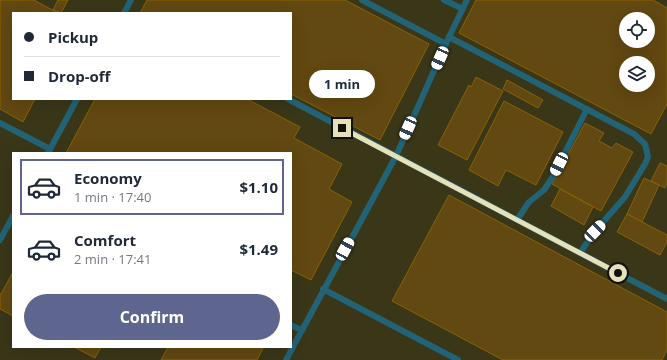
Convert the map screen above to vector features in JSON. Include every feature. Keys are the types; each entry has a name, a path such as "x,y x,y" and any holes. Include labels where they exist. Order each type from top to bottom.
{"lane":[{"path":"125,12 131,0"},
{"path":"362,0 446,44"},
{"path":"444,0 463,10"},
{"path":"286,360 396,156 467,0"},
{"path":"449,37 641,138 645,144 648,157 625,196 595,231 580,253"},
{"path":"0,123 49,151 76,100"},
{"path":"290,100 667,299"},
{"path":"517,220 529,202 544,190 552,178 587,109"},
{"path":"0,240 12,218"},
{"path":"323,289 458,360"},
{"path":"292,326 301,330"}],"shaded area":[{"path":"0,0 667,0 667,360 0,360"}],"building":[{"path":"0,0 34,0 56,12 12,12 12,100 34,100 23,122 0,109"},
{"path":"58,0 68,0 62,12 53,10"},
{"path":"147,0 345,0 429,44 380,140 292,95 292,12 141,12"},
{"path":"476,0 653,0 667,8 667,104 651,134 459,33"},
{"path":"476,77 503,91 467,160 438,145 469,85 471,87"},
{"path":"507,80 543,100 538,108 503,89"},
{"path":"94,100 249,100 300,127 294,138 342,164 329,189 352,202 311,280 292,270 292,152 67,152"},
{"path":"504,101 563,132 536,185 506,170 498,186 469,170"},
{"path":"585,123 604,133 599,141 612,148 616,143 633,152 601,211 552,184"},
{"path":"660,163 667,166 667,183 665,188 651,181"},
{"path":"644,178 659,185 642,222 627,214"},
{"path":"560,189 593,207 584,225 551,206"},
{"path":"449,195 667,312 667,350 662,360 503,360 392,301"},
{"path":"627,214 667,235 667,242 660,255 617,232"},
{"path":"12,274 12,315 0,309 1,294"},
{"path":"76,348 100,348 95,358"},
{"path":"167,348 263,348 257,360 161,360"}],"route":[{"path":"342,128 618,273"}]}
